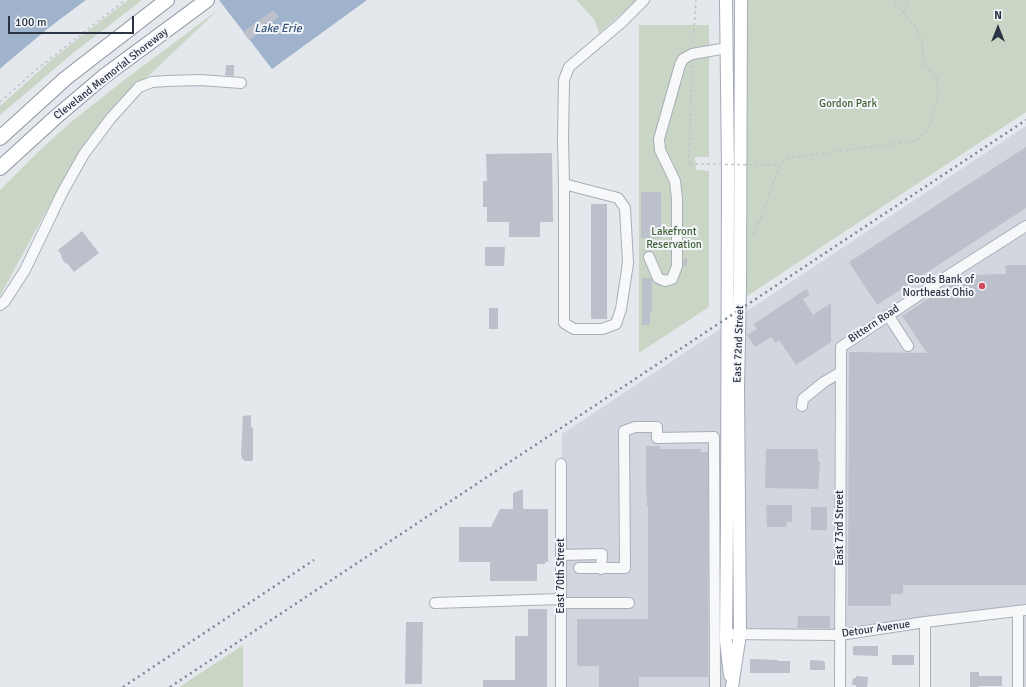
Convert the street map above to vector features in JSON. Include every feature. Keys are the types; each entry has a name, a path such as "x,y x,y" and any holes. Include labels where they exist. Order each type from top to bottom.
{"highway":[{"name":"Cleveland Memorial Shoreway","path":"0,138 66,78 167,0"},
{"name":"Cleveland Memorial Shoreway","path":"0,168 57,116 103,77 207,0"}],"main road":[{"name":"East 72nd Street","path":"726,0 726,634 732,687"},
{"name":"East 72nd Street","path":"732,687 740,634 738,380 742,49 741,0"},
{"path":"727,48 742,49"}],"street":[{"path":"564,184 618,198 625,208 628,263 621,309 616,324 602,329 574,329 564,323 564,184 562,139 564,80 569,67 621,23 644,0"},
{"path":"649,258 658,278 665,281 672,279 676,266 675,181 660,150 659,140 680,66 683,59 692,54 727,48"},
{"path":"0,305 5,301 25,270 62,193 84,154 111,118 139,87 152,82 167,81 200,80 241,83"},
{"name":"Bittern Road","path":"840,370 840,347 1026,226"},
{"path":"888,315 908,346"},
{"path":"802,406 803,398 840,370"},
{"name":"East 73rd Street","path":"840,370 840,687"},
{"path":"579,568 625,568 624,431 635,427 657,427 657,438 714,437 715,687"},
{"name":"East 70th Street","path":"561,464 561,687"},
{"path":"561,554 602,554 601,569"},
{"path":"435,602 629,602"},
{"path":"1020,683 1022,610"},
{"name":"Detour Avenue","path":"726,634 840,635 925,622 1022,610"},
{"path":"925,622 925,687"}],"path":[{"path":"0,102 37,69 125,0"},
{"path":"696,0 692,54 689,164 780,165"},
{"path":"752,234 756,230 780,165 787,158 915,141 927,132 938,97 937,78 924,64 922,41 916,28 893,0"},
{"path":"904,15 908,0"}],"shaded area":[{"path":"1026,126 1026,687 1018,687 1018,611 840,635 726,634 732,687 561,687 562,434"}],"green space":[{"path":"128,0 142,0 72,54 0,115 0,106 56,56"},
{"path":"576,0 637,0 599,33 594,19"},
{"name":"Gordon Park","path":"744,0 1026,0 1026,112 744,298"},
{"path":"218,10 105,117 89,137 62,182 0,296 0,190 71,122"},
{"name":"Lakefront Reservation","path":"639,25 709,25 709,157 695,157 696,170 709,171 709,307 639,353"},
{"path":"243,645 243,687 180,687 187,682"}],"water":[{"path":"0,0 86,0 50,27 0,69"},
{"name":"Lake Erie","path":"219,0 367,0 272,69"}],"pier":[{"path":"88,0 0,71 3,66 50,27"}],"building":[{"path":"273,10 279,17 249,40 243,32"},
{"path":"226,65 234,65 234,76 225,75"},
{"path":"1026,147 1026,208 877,305 849,262"},
{"path":"552,153 553,222 540,222 540,237 509,237 509,222 487,222 487,207 483,207 483,181 487,181 486,154"},
{"path":"641,192 661,192 661,238 641,238"},
{"path":"591,204 607,204 607,319 591,319"},
{"path":"82,231 99,253 74,272 63,260 58,250"},
{"path":"485,247 505,247 504,266 485,266"},
{"path":"684,258 687,258 687,266 683,266"},
{"path":"1005,265 1026,265 1026,585 903,585 903,594 891,594 891,606 848,606 849,352 927,353 902,316 964,275 1006,274"},
{"path":"642,278 651,278 652,280 652,312 650,312 650,325 642,325"},
{"path":"806,289 810,295 803,299 813,315 831,303 831,342 796,365 779,340 775,343 771,337 755,347 747,335 757,329 754,324"},
{"path":"489,308 498,308 498,329 489,329"},
{"path":"251,415 251,427 253,428 253,459 252,461 244,461 241,453 243,416"},
{"path":"646,446 660,446 660,449 701,449 701,452 708,452 708,677 639,677 639,687 599,687 599,666 577,666 577,619 648,619 648,506"},
{"path":"766,449 818,449 818,462 820,462 818,489 765,488"},
{"path":"523,489 523,509 548,509 548,562 545,562 545,564 537,564 537,581 490,581 490,562 459,562 459,527 491,527 500,509 513,509 513,493"},
{"path":"766,505 792,505 792,522 787,522 786,527 767,527"},
{"path":"811,507 827,507 827,530 811,530"},
{"path":"528,609 547,609 547,687 483,687 483,680 515,680 515,636 528,636"},
{"path":"798,616 830,616 830,628 797,628"},
{"path":"406,622 423,622 422,684 405,684"},
{"path":"853,646 878,646 878,656 853,655"},
{"path":"892,655 914,655 914,665 892,665"},
{"path":"750,659 790,661 790,673 750,673"},
{"path":"810,660 824,661 825,670 810,670"},
{"path":"970,672 979,672 979,676 1002,676 1002,686 970,687"},
{"path":"856,676 868,677 867,687 856,687 856,685 852,685 853,678 856,678"}],"railway":[{"path":"170,687 1026,120"},
{"path":"123,687 314,560"}],"place":[{"name":"Goods Bank of Northeast Ohio","path":"982,286"}]}
